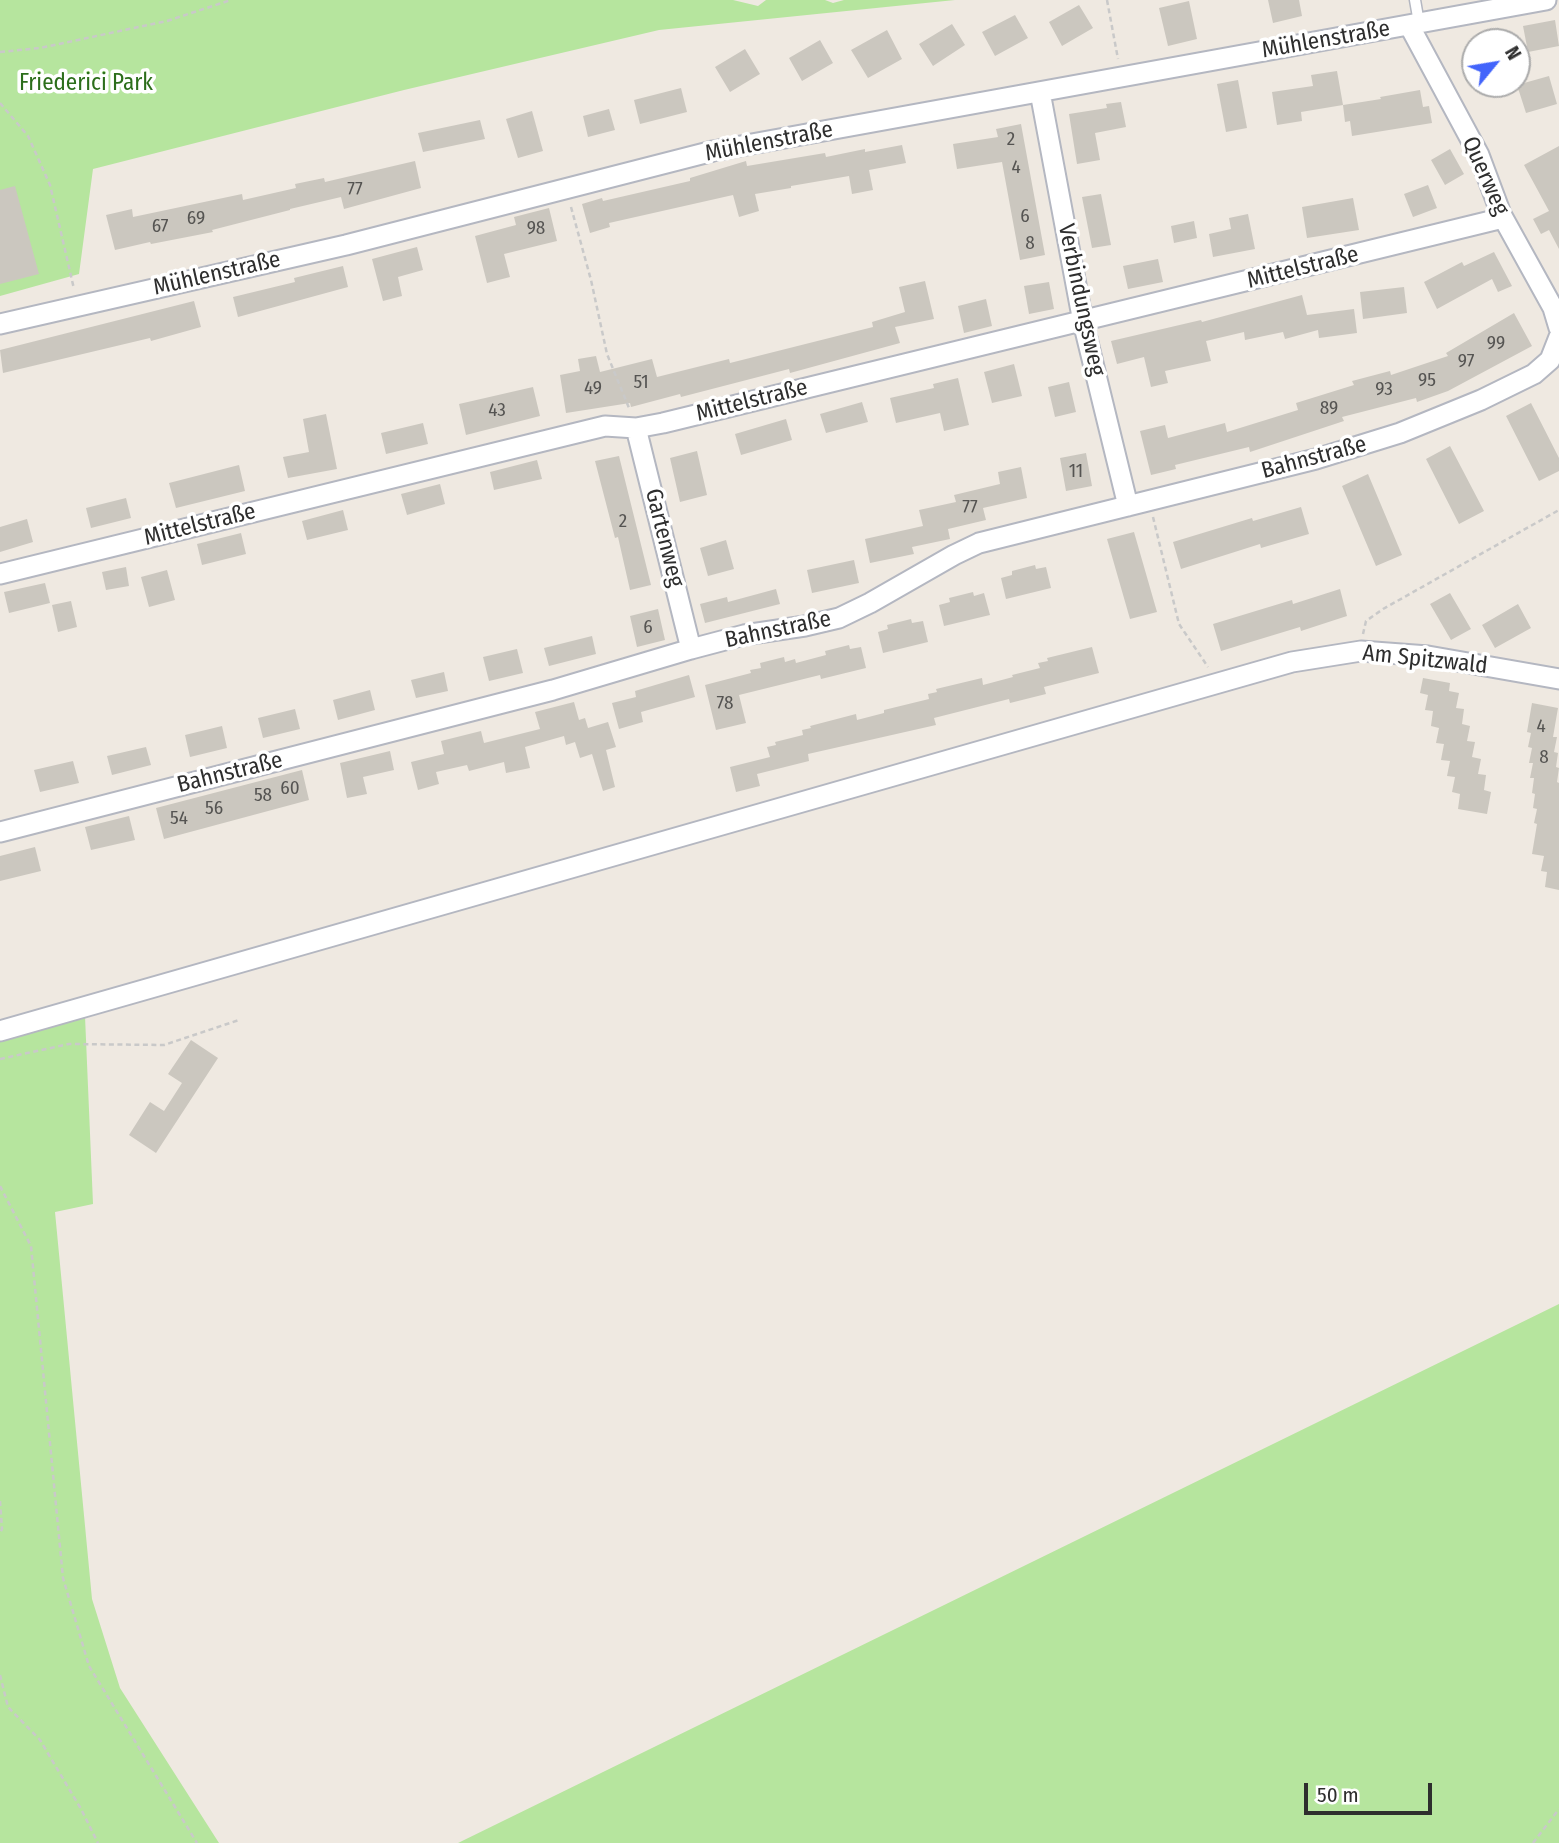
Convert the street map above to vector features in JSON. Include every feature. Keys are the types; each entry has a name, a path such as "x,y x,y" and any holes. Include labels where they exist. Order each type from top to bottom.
{"street":[{"name":"Mühlenstraße","path":"0,324 346,245 713,151 1414,24 1519,2 1546,0"},
{"name":"Querweg","path":"1414,24 1479,156 1503,218 1553,308 1559,328"},
{"name":"Verbindungsweg","path":"1040,92 1083,322 1128,506"},
{"name":"Mittelstraße","path":"0,574 605,426 636,428 1083,322 1503,218"},
{"name":"Bahnstraße","path":"0,832 553,690 744,635 839,618 979,543 1344,451 1427,423 1538,372 1553,355 1559,338"},
{"name":"Gartenweg","path":"636,428 691,649"},
{"name":"Am Spitzwald","path":"0,1031 1292,662 1361,651 1428,656 1559,679"}],"lane":[{"path":"1414,24 1415,0"}],"path":[{"path":"0,52 40,48 167,21 231,0"},
{"path":"1107,0 1118,56 1116,78"},
{"path":"0,103 28,136 50,185 78,306"},
{"path":"568,188 607,354 636,428"},
{"path":"1149,500 1179,624 1219,683"},
{"path":"1366,621 1559,510"},
{"path":"0,1059 69,1044 164,1045 239,1020"},
{"path":"0,1186 31,1246 63,1578 89,1666 197,1843"},
{"path":"0,1501 0,1533"},
{"path":"0,1675 8,1707 40,1740 98,1843"},
{"path":"1534,1843 1559,1809"}],"green space":[{"name":"Friederici Park","path":"0,0 733,0 758,6 766,0 825,0 833,3 844,0 955,0 659,30 404,90 93,169 79,274 0,296"},
{"path":"85,1016 93,1204 55,1212 92,1599 120,1688 219,1843 0,1843 0,1040"},
{"path":"1559,1304 1559,1843 458,1843"}],"building":[{"path":"1268,0 1299,0 1302,16 1273,23"},
{"path":"1189,1 1197,39 1168,46 1159,8"},
{"path":"1079,5 1093,28 1062,46 1049,22"},
{"path":"1015,15 1028,38 995,56 982,32"},
{"path":"1555,20 1559,46 1531,51 1531,28 1523,26"},
{"path":"952,24 965,45 933,66 919,44"},
{"path":"887,30 902,59 868,78 851,50"},
{"path":"820,40 833,63 802,81 789,58"},
{"path":"745,49 760,74 730,92 715,67"},
{"path":"1337,71 1343,105 1301,112 1302,121 1277,125 1272,92 1313,86 1311,75"},
{"path":"1549,76 1557,104 1526,113 1521,98 1531,98 1531,81"},
{"path":"1238,80 1247,128 1226,132 1217,84"},
{"path":"681,88 687,112 640,124 634,100"},
{"path":"1420,90 1423,107 1429,106 1432,123 1352,136 1350,121 1345,122 1343,105"},
{"path":"1121,102 1126,127 1095,133 1100,160 1077,164 1069,114 1107,108 1106,104"},
{"path":"609,109 615,130 588,137 583,116"},
{"path":"532,111 543,151 518,158 506,119"},
{"path":"480,120 485,139 423,152 418,133"},
{"path":"1021,124 1045,255 1020,260 1002,162 957,169 953,144 998,137 996,129"},
{"path":"902,145 906,163 869,170 873,190 852,194 849,176 791,186 755,194 759,211 739,217 733,195 609,223 610,227 590,233 582,204 690,181 690,178 746,161 747,166 825,153 826,157"},
{"path":"1559,146 1559,249 1549,230 1541,234 1533,219 1549,211 1524,165"},
{"path":"1450,149 1464,174 1445,185 1431,160"},
{"path":"415,161 421,188 344,209 341,197 212,230 213,232 151,244 150,242 115,250 106,215 132,209 133,217 242,194 243,200 296,188 295,184 324,178 325,182"},
{"path":"1428,185 1437,208 1413,217 1404,194"},
{"path":"15,186 39,274 0,284 0,190"},
{"path":"1101,194 1111,245 1092,248 1082,197"},
{"path":"1353,198 1359,230 1307,238 1302,207"},
{"path":"549,208 557,241 504,254 510,277 487,283 475,236 516,225 514,217"},
{"path":"1248,214 1255,249 1213,257 1209,234 1231,229 1229,218"},
{"path":"1194,221 1197,238 1174,243 1171,226"},
{"path":"417,247 423,270 398,277 402,296 383,301 372,259"},
{"path":"1494,252 1512,286 1498,292 1492,279 1437,309 1424,282 1462,262 1464,266"},
{"path":"1158,259 1163,282 1128,289 1123,266"},
{"path":"343,266 348,287 238,317 233,297 295,282 294,278"},
{"path":"925,281 934,319 895,327 900,343 790,373 789,369 681,397 680,394 631,407 630,403 566,413 560,375 580,371 578,359 596,356 600,372 652,359 657,377 729,359 730,363 873,327 872,322 905,312 899,287"},
{"path":"1049,282 1054,309 1029,314 1024,286"},
{"path":"1404,287 1407,313 1363,319 1360,292"},
{"path":"1302,295 1307,315 1354,309 1357,333 1319,338 1318,330 1285,339 1283,332 1245,340 1244,332 1206,341 1211,361 1165,371 1168,383 1151,387 1144,357 1117,364 1111,341 1201,320 1202,322"},
{"path":"986,299 992,326 964,333 958,306"},
{"path":"194,301 201,327 151,341 150,338 3,373 0,350"},
{"path":"1514,313 1532,346 1448,391 1417,402 1416,398 1342,417 1344,421 1250,452 1249,447 1175,465 1176,469 1151,475 1140,431 1165,425 1168,438 1225,423 1227,432 1298,410 1296,403 1354,385 1352,381 1390,371 1391,375 1448,356 1446,353"},
{"path":"1014,364 1022,396 992,403 984,372"},
{"path":"958,378 969,425 944,431 940,413 896,423 890,398 934,388 933,384"},
{"path":"1069,382 1076,412 1055,417 1048,387"},
{"path":"533,387 540,416 466,435 459,404"},
{"path":"862,402 868,422 826,433 820,414"},
{"path":"1531,403 1559,458 1559,471 1539,481 1506,416"},
{"path":"326,414 337,469 288,478 283,457 309,452 303,419"},
{"path":"786,419 792,440 741,455 735,434"},
{"path":"423,423 428,444 386,454 381,433"},
{"path":"1450,446 1484,511 1459,524 1426,459"},
{"path":"697,451 707,495 680,502 670,458"},
{"path":"1086,453 1092,486 1066,491 1060,458"},
{"path":"619,456 651,585 630,590 618,537 615,538 595,461"},
{"path":"537,460 542,479 494,490 490,472"},
{"path":"239,465 245,491 176,508 169,483"},
{"path":"1021,467 1027,498 983,508 986,520 948,529 950,539 912,547 914,554 870,563 865,539 923,526 919,510 956,502 954,495 1000,484 998,472"},
{"path":"1368,474 1402,555 1376,566 1342,486"},
{"path":"440,484 445,504 407,515 401,494"},
{"path":"126,498 131,518 91,528 86,508"},
{"path":"1301,507 1309,534 1261,548 1260,544 1181,569 1173,542 1252,518 1253,521"},
{"path":"343,510 348,530 307,540 302,521"},
{"path":"27,519 33,542 0,552 0,527"},
{"path":"1134,532 1157,612 1130,619 1107,539"},
{"path":"241,533 246,554 202,565 197,544"},
{"path":"726,540 734,569 708,576 700,548"},
{"path":"854,560 859,583 812,593 807,570"},
{"path":"1035,565 1036,569 1046,567 1051,588 1006,599 1001,578 1012,575 1012,571"},
{"path":"126,567 129,586 106,590 102,572"},
{"path":"167,570 175,600 149,607 141,577"},
{"path":"45,583 50,603 9,613 4,592"},
{"path":"776,589 780,604 705,623 700,604 727,597 728,602"},
{"path":"1340,589 1347,616 1301,631 1300,627 1221,651 1213,624 1292,600 1293,604"},
{"path":"973,592 974,596 984,593 990,615 944,626 939,605 950,602 949,598"},
{"path":"1450,593 1471,629 1451,640 1430,604"},
{"path":"71,601 77,627 58,632 52,605"},
{"path":"1518,604 1531,628 1495,648 1482,625"},
{"path":"658,609 665,640 637,647 630,616"},
{"path":"911,619 912,623 923,621 928,642 883,653 878,632 888,629 887,625"},
{"path":"592,636 596,654 549,666 544,648"},
{"path":"849,645 850,649 861,647 866,668 821,679 820,675 739,695 746,723 716,730 705,685 751,673 750,670 761,668 760,663 784,657 785,662 795,659 796,663"},
{"path":"1092,647 1099,673 1044,687 1046,694 1010,703 1009,699 934,718 936,725 808,754 809,761 757,774 760,786 736,792 730,767 770,757 767,747 776,745 775,742 803,735 802,730 811,728 810,726 856,714 857,720 884,713 884,710 929,699 928,694 937,692 936,689 982,678 983,685 1013,677 1012,675 1040,668 1038,663 1048,661 1047,658"},
{"path":"517,649 523,673 489,681 483,657"},
{"path":"444,672 448,691 416,698 411,680"},
{"path":"689,675 695,697 641,712 643,722 619,729 612,703 636,697 635,691"},
{"path":"1423,678 1450,683 1449,691 1459,693 1456,708 1464,709 1462,724 1470,726 1467,741 1475,742 1472,757 1481,759 1478,774 1486,775 1484,790 1491,792 1487,814 1458,809 1460,794 1452,792 1455,777 1447,776 1450,761 1441,760 1444,744 1436,743 1439,728 1431,726 1433,711 1425,710 1428,695 1420,693"},
{"path":"370,690 375,710 338,720 333,700"},
{"path":"574,702 579,720 585,718 588,728 608,722 616,747 606,750 615,787 603,791 592,754 580,758 575,742 566,745 564,736 525,747 530,768 506,773 504,762 469,771 467,765 436,772 439,784 418,790 411,762 444,754 441,741 481,731 484,743 540,729 535,712"},
{"path":"1532,703 1558,708 1553,737 1557,737 1554,752 1558,753 1556,767 1559,768 1559,890 1545,887 1547,872 1541,871 1544,856 1532,854 1537,809 1533,808 1534,778 1530,778 1533,763 1529,763 1532,748 1528,747 1531,733 1527,732"},
{"path":"295,709 300,729 263,738 258,718"},
{"path":"222,726 227,748 190,757 185,735"},
{"path":"146,747 151,765 112,775 107,756"},
{"path":"390,751 394,770 363,777 367,794 347,798 340,763"},
{"path":"73,761 79,783 40,792 34,770"},
{"path":"302,770 309,800 164,839 156,808"},
{"path":"129,816 135,840 91,850 85,827"},
{"path":"35,847 41,871 0,881 0,856"},
{"path":"191,1040 218,1058 156,1153 129,1135 150,1102 164,1111 182,1083 168,1074"}]}
